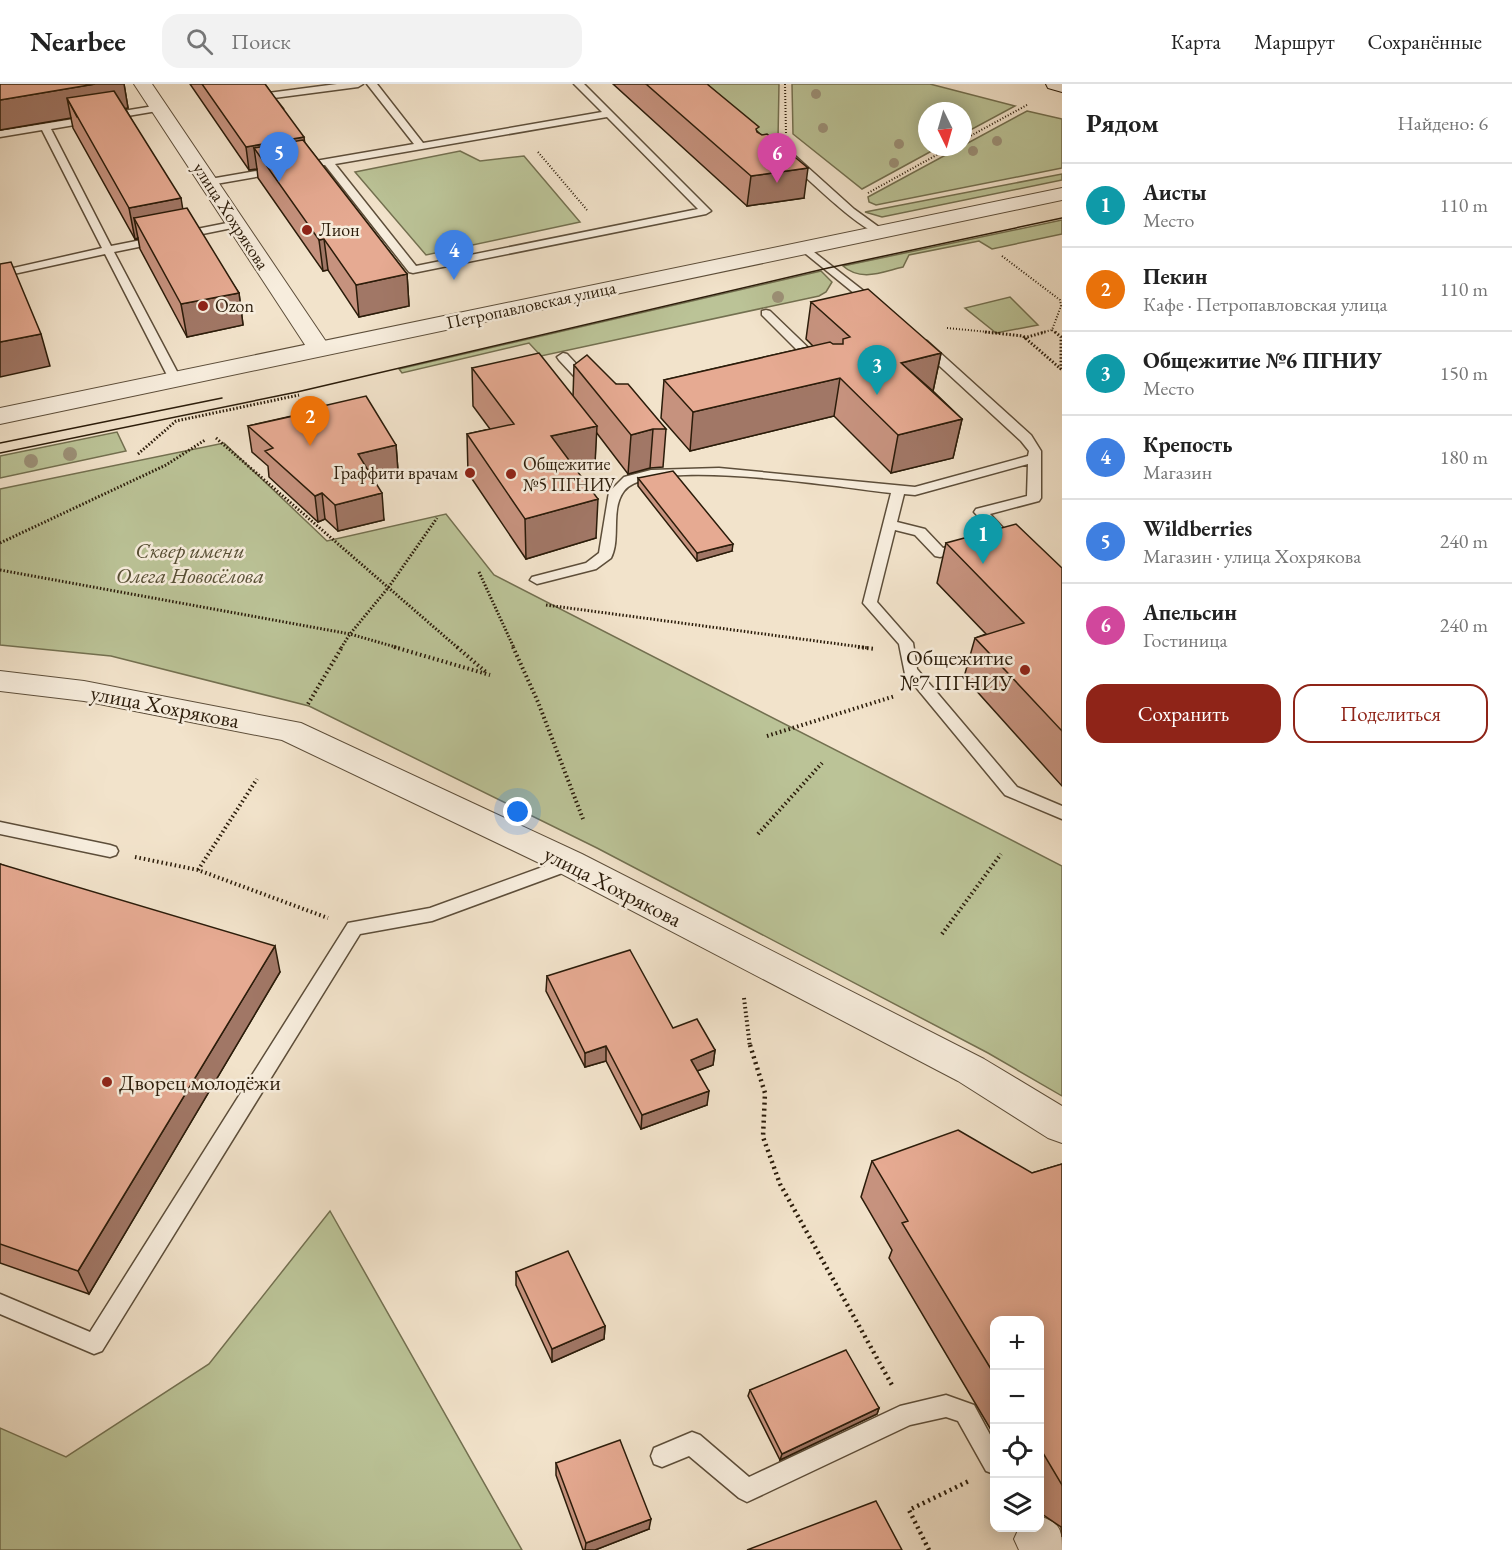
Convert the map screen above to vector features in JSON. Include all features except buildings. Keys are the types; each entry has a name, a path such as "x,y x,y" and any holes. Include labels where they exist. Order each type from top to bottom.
{"street":[{"name":"улица Хохрякова","path":"143,84 319,349"},
{"path":"1055,84 1062,86"},
{"name":"Петропавловская улица","path":"0,416 1062,194"},
{"name":"улица Хохрякова","path":"0,681 84,691 290,730 570,863 971,1070 1062,1126"}],"lane":[{"path":"282,115 268,96 358,84"},
{"path":"372,84 421,146"},
{"path":"310,154 323,162 413,270 706,211 579,84"},
{"path":"0,134 160,108"},
{"path":"210,182 610,114"},
{"path":"45,127 175,379"},
{"path":"780,153 879,232"},
{"path":"0,274 237,224"},
{"path":"805,248 851,287 896,320"},
{"path":"766,314 823,369"},
{"path":"913,335 1026,438 1035,451 1034,498 981,512 993,540 1024,559"},
{"path":"563,357 596,392"},
{"path":"537,580 591,566 606,555 615,494 629,480 649,474 684,471 735,473 915,490 1034,458"},
{"path":"898,490 870,603 906,643 910,670 1011,791 1062,813"},
{"path":"890,525 920,532 940,553 993,540"},
{"path":"0,828 110,851"},
{"path":"0,1304 94,1344 354,928 432,914 570,863"},
{"path":"662,1455 692,1443 747,1490 908,1414 946,1406 966,1413 990,1456"}],"path":[{"path":"780,153 786,148 785,84"},
{"path":"972,135 1027,105"},
{"path":"516,130 604,231"},
{"path":"850,211 854,201 935,156"},
{"path":"1002,256 1060,300 1061,308 1052,330"},
{"path":"896,320 1024,338 1052,330"},
{"path":"1052,330 1061,337 1061,370"},
{"path":"1024,338 1061,370"},
{"path":"138,454 176,421 299,395"},
{"path":"0,570 350,634 490,675 216,438"},
{"path":"0,543 166,465 205,440"},
{"path":"306,708 350,634 388,588 437,518"},
{"path":"479,572 538,702 583,819"},
{"path":"539,604 908,653 980,660"},
{"path":"767,736 924,687"},
{"path":"758,834 822,762"},
{"path":"198,870 257,779"},
{"path":"110,851 198,870 354,928"},
{"path":"942,934 1001,854"},
{"path":"744,998 750,1047 765,1093 764,1137 780,1184 908,1414"},
{"path":"929,1550 909,1510 973,1479"}],"green space":[{"path":"686,84 779,84 778,140 769,156"},
{"path":"792,84 930,84 1015,106 972,129 972,102 918,102 918,156 922,156 862,189 793,134"},
{"path":"1027,111 1062,119 1062,168 876,205 869,202 868,197 944,156 972,156 972,141"},
{"path":"460,151 480,161 524,156 580,222 426,255 355,172"},
{"path":"1062,174 1062,180 882,217 865,212"},
{"path":"1062,220 1062,234 992,249 979,241 909,255 903,267 880,273 857,274 843,266"},
{"path":"821,271 832,282 826,292 819,296 541,356 529,343 402,373 399,369"},
{"path":"1010,297 1038,325 996,333 965,308"},
{"path":"117,432 126,451 0,478 0,456"},
{"name":"Сквер имени Олега Новосёлова","path":"224,443 327,541 446,514 494,575 1062,866 1062,1096 988,1053 597,848 309,706 111,656 0,645 0,489"},
{"path":"330,1211 522,1550 0,1550 0,1428 66,1457 209,1364"}],"tram line":[{"path":"0,453 297,392 828,268 1062,218"},
{"path":"0,443 222,398"}],"place":[{"name":"Wildberries","path":"279,182"},
{"name":"Апельсин","path":"777,183"},
{"name":"Лион","path":"307,230"},
{"name":"Крепость","path":"454,280"},
{"name":"Ozon","path":"203,306"},
{"name":"Общежитие №6 ПГНИУ","path":"877,395"},
{"name":"Пекин","path":"310,446"},
{"name":"Граффити врачам","path":"470,473"},
{"name":"Общежитие №5 ПГНИУ","path":"511,474"},
{"name":"Аисты","path":"983,564"},
{"name":"Общежитие №7 ПГНИУ","path":"1025,670"},
{"name":"Дворец молодёжи","path":"107,1082"}]}
